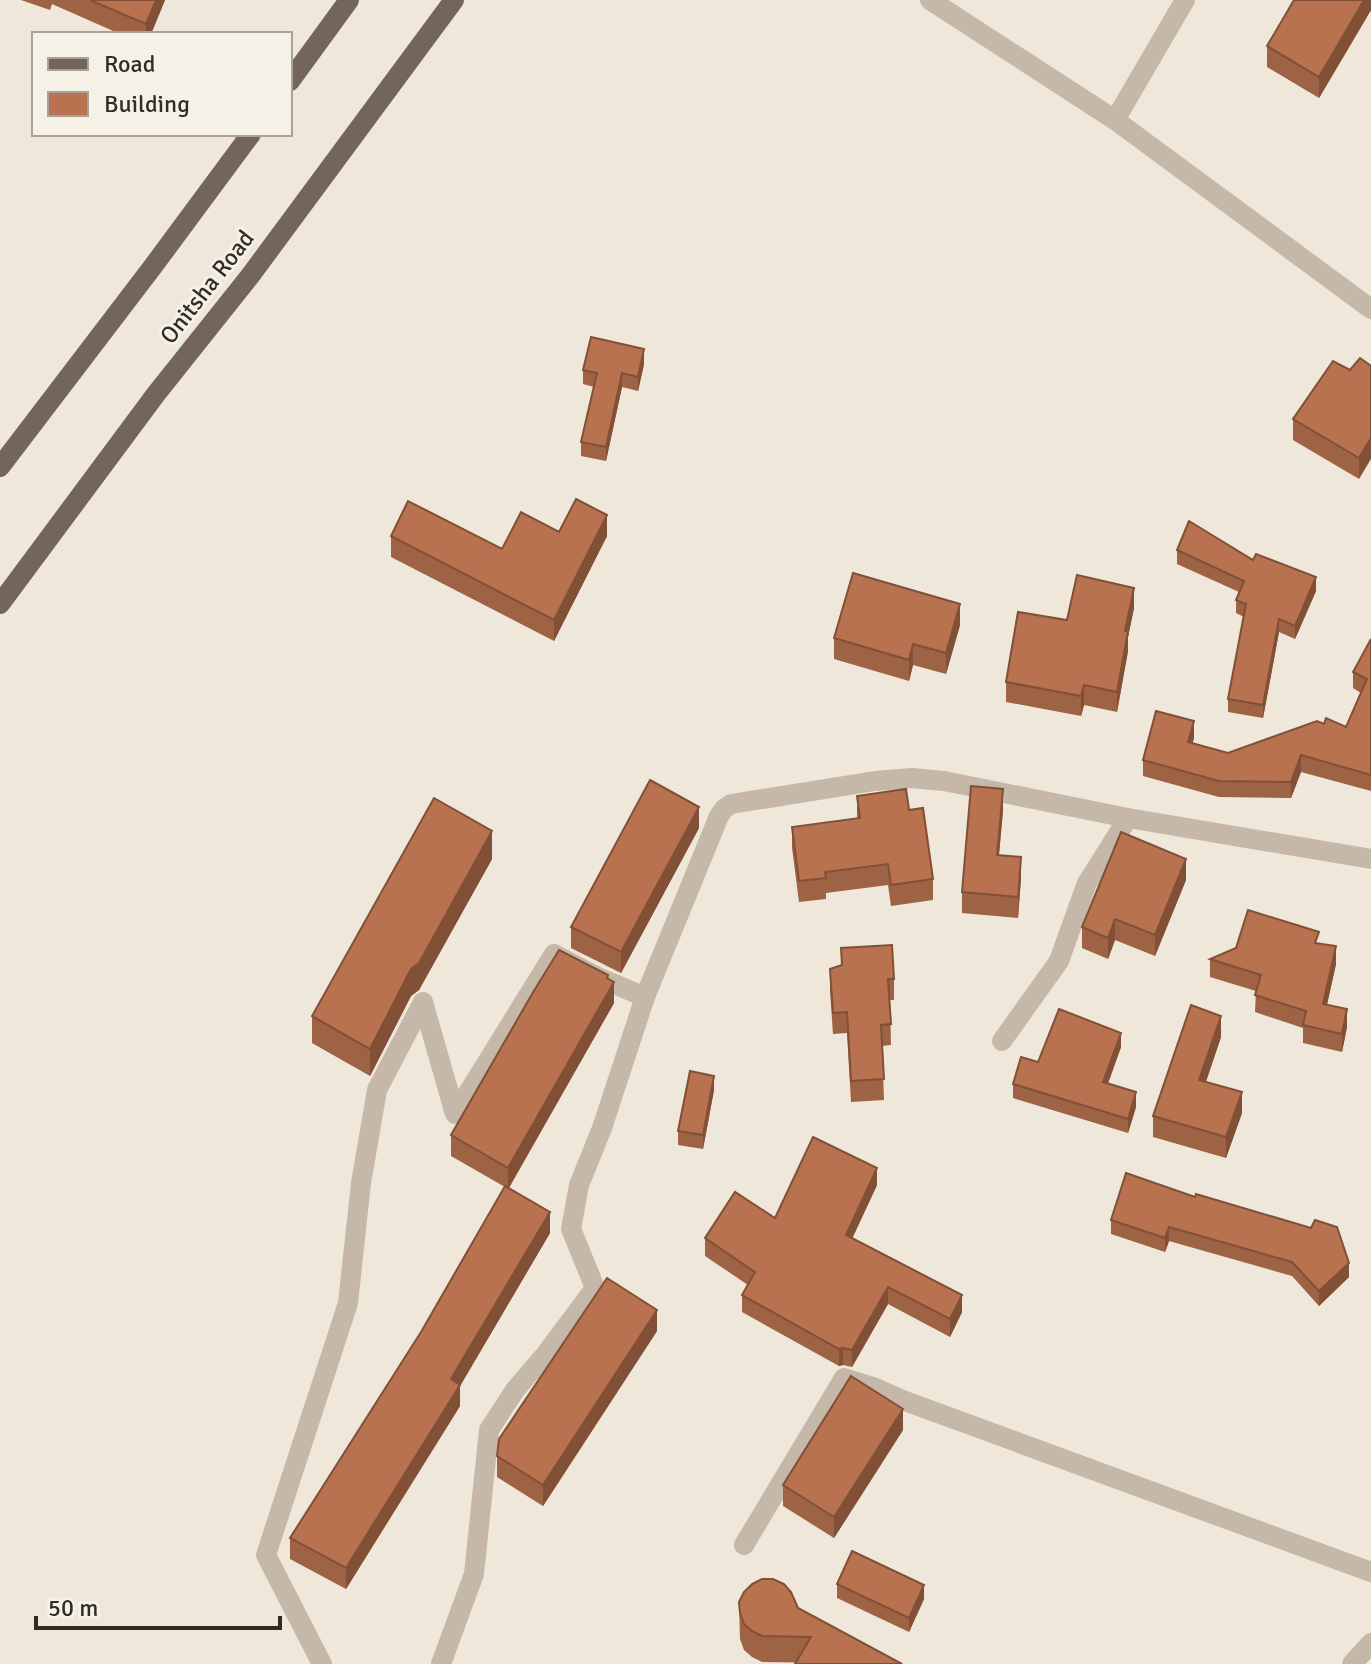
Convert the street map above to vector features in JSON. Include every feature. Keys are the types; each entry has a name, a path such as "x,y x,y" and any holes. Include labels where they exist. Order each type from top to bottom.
{"main road":[{"path":"292,78 349,0"},
{"name":"Onitsha Road","path":"0,604 156,394 250,276 454,0"},
{"path":"0,467 250,136"}],"street":[{"path":"930,0 1115,120 1371,309"},
{"path":"1115,120 1185,0"},
{"path":"441,1664 474,1574 489,1430 515,1390 595,1288 571,1229 579,1185 602,1128 645,997 724,809 731,804 912,778 944,781 1128,818 1371,859"},
{"path":"1002,1041 1059,961 1087,883 1128,818"},
{"path":"322,1664 266,1555 348,1303 361,1183 377,1090 423,1002 455,1114 554,954 645,997"},
{"path":"744,1545 844,1378 1371,1572"},
{"path":"1352,1664 1371,1643"}],"building":[{"path":"90,0 156,0 146,24"},
{"path":"1294,0 1364,0 1319,77 1267,46"},
{"path":"591,337 644,349 638,377 622,373 606,447 581,442 597,373 583,370"},
{"path":"1360,358 1371,366 1371,438 1359,458 1293,419 1333,361 1350,370"},
{"path":"576,499 607,515 554,620 391,536 408,501 502,549 521,512 559,532"},
{"path":"1189,521 1253,560 1256,554 1316,577 1295,626 1279,619 1263,705 1228,699 1246,604 1236,600 1244,581 1177,550"},
{"path":"853,573 960,604 946,653 913,644 909,660 834,638"},
{"path":"1077,575 1134,588 1117,692 1084,685 1081,696 1006,682 1018,612 1067,620"},
{"path":"1371,639 1371,775 1301,755 1291,782 1219,781 1143,760 1156,711 1194,721 1188,742 1228,753 1317,721 1324,724 1326,718 1346,727 1367,679 1353,672"},
{"path":"650,780 699,807 621,952 571,927"},
{"path":"971,786 1003,789 997,855 1021,857 1018,897 962,892"},
{"path":"906,789 909,810 923,808 933,879 891,885 888,864 825,872 826,878 799,881 792,827 860,818 857,796"},
{"path":"434,798 492,831 419,963 411,969 370,1049 312,1016"},
{"path":"1121,832 1186,859 1155,935 1115,919 1108,938 1082,927"},
{"path":"1248,910 1319,932 1315,943 1336,946 1323,1004 1347,1009 1342,1034 1303,1025 1306,1011 1255,995 1261,975 1210,959 1236,948"},
{"path":"892,945 894,979 888,979 891,1024 881,1025 884,1079 851,1081 847,1012 833,1013 830,969 842,965 841,948"},
{"path":"559,950 608,975 607,978 614,982 508,1168 451,1135"},
{"path":"1191,1005 1221,1016 1199,1080 1242,1092 1226,1137 1153,1116"},
{"path":"1059,1009 1121,1033 1103,1082 1136,1092 1128,1119 1013,1084 1021,1057 1038,1062"},
{"path":"690,1071 714,1076 703,1135 678,1131"},
{"path":"813,1137 877,1168 846,1235 962,1295 950,1319 888,1287 852,1350 839,1349 742,1295 755,1272 705,1238 735,1192 775,1218"},
{"path":"1126,1173 1195,1197 1196,1194 1311,1228 1315,1220 1337,1227 1349,1263 1319,1291 1292,1262 1169,1227 1165,1238 1111,1220"},
{"path":"505,1186 550,1212 451,1379 460,1385 346,1568 290,1538 421,1332"},
{"path":"607,1278 657,1310 543,1485 497,1456 499,1439"},
{"path":"851,1376 903,1409 834,1517 783,1485"},
{"path":"852,1551 924,1585 909,1618 837,1584"},
{"path":"762,1579 773,1579 784,1584 798,1608 902,1664 795,1664 811,1637 762,1636 744,1624 739,1602 752,1584"}]}
